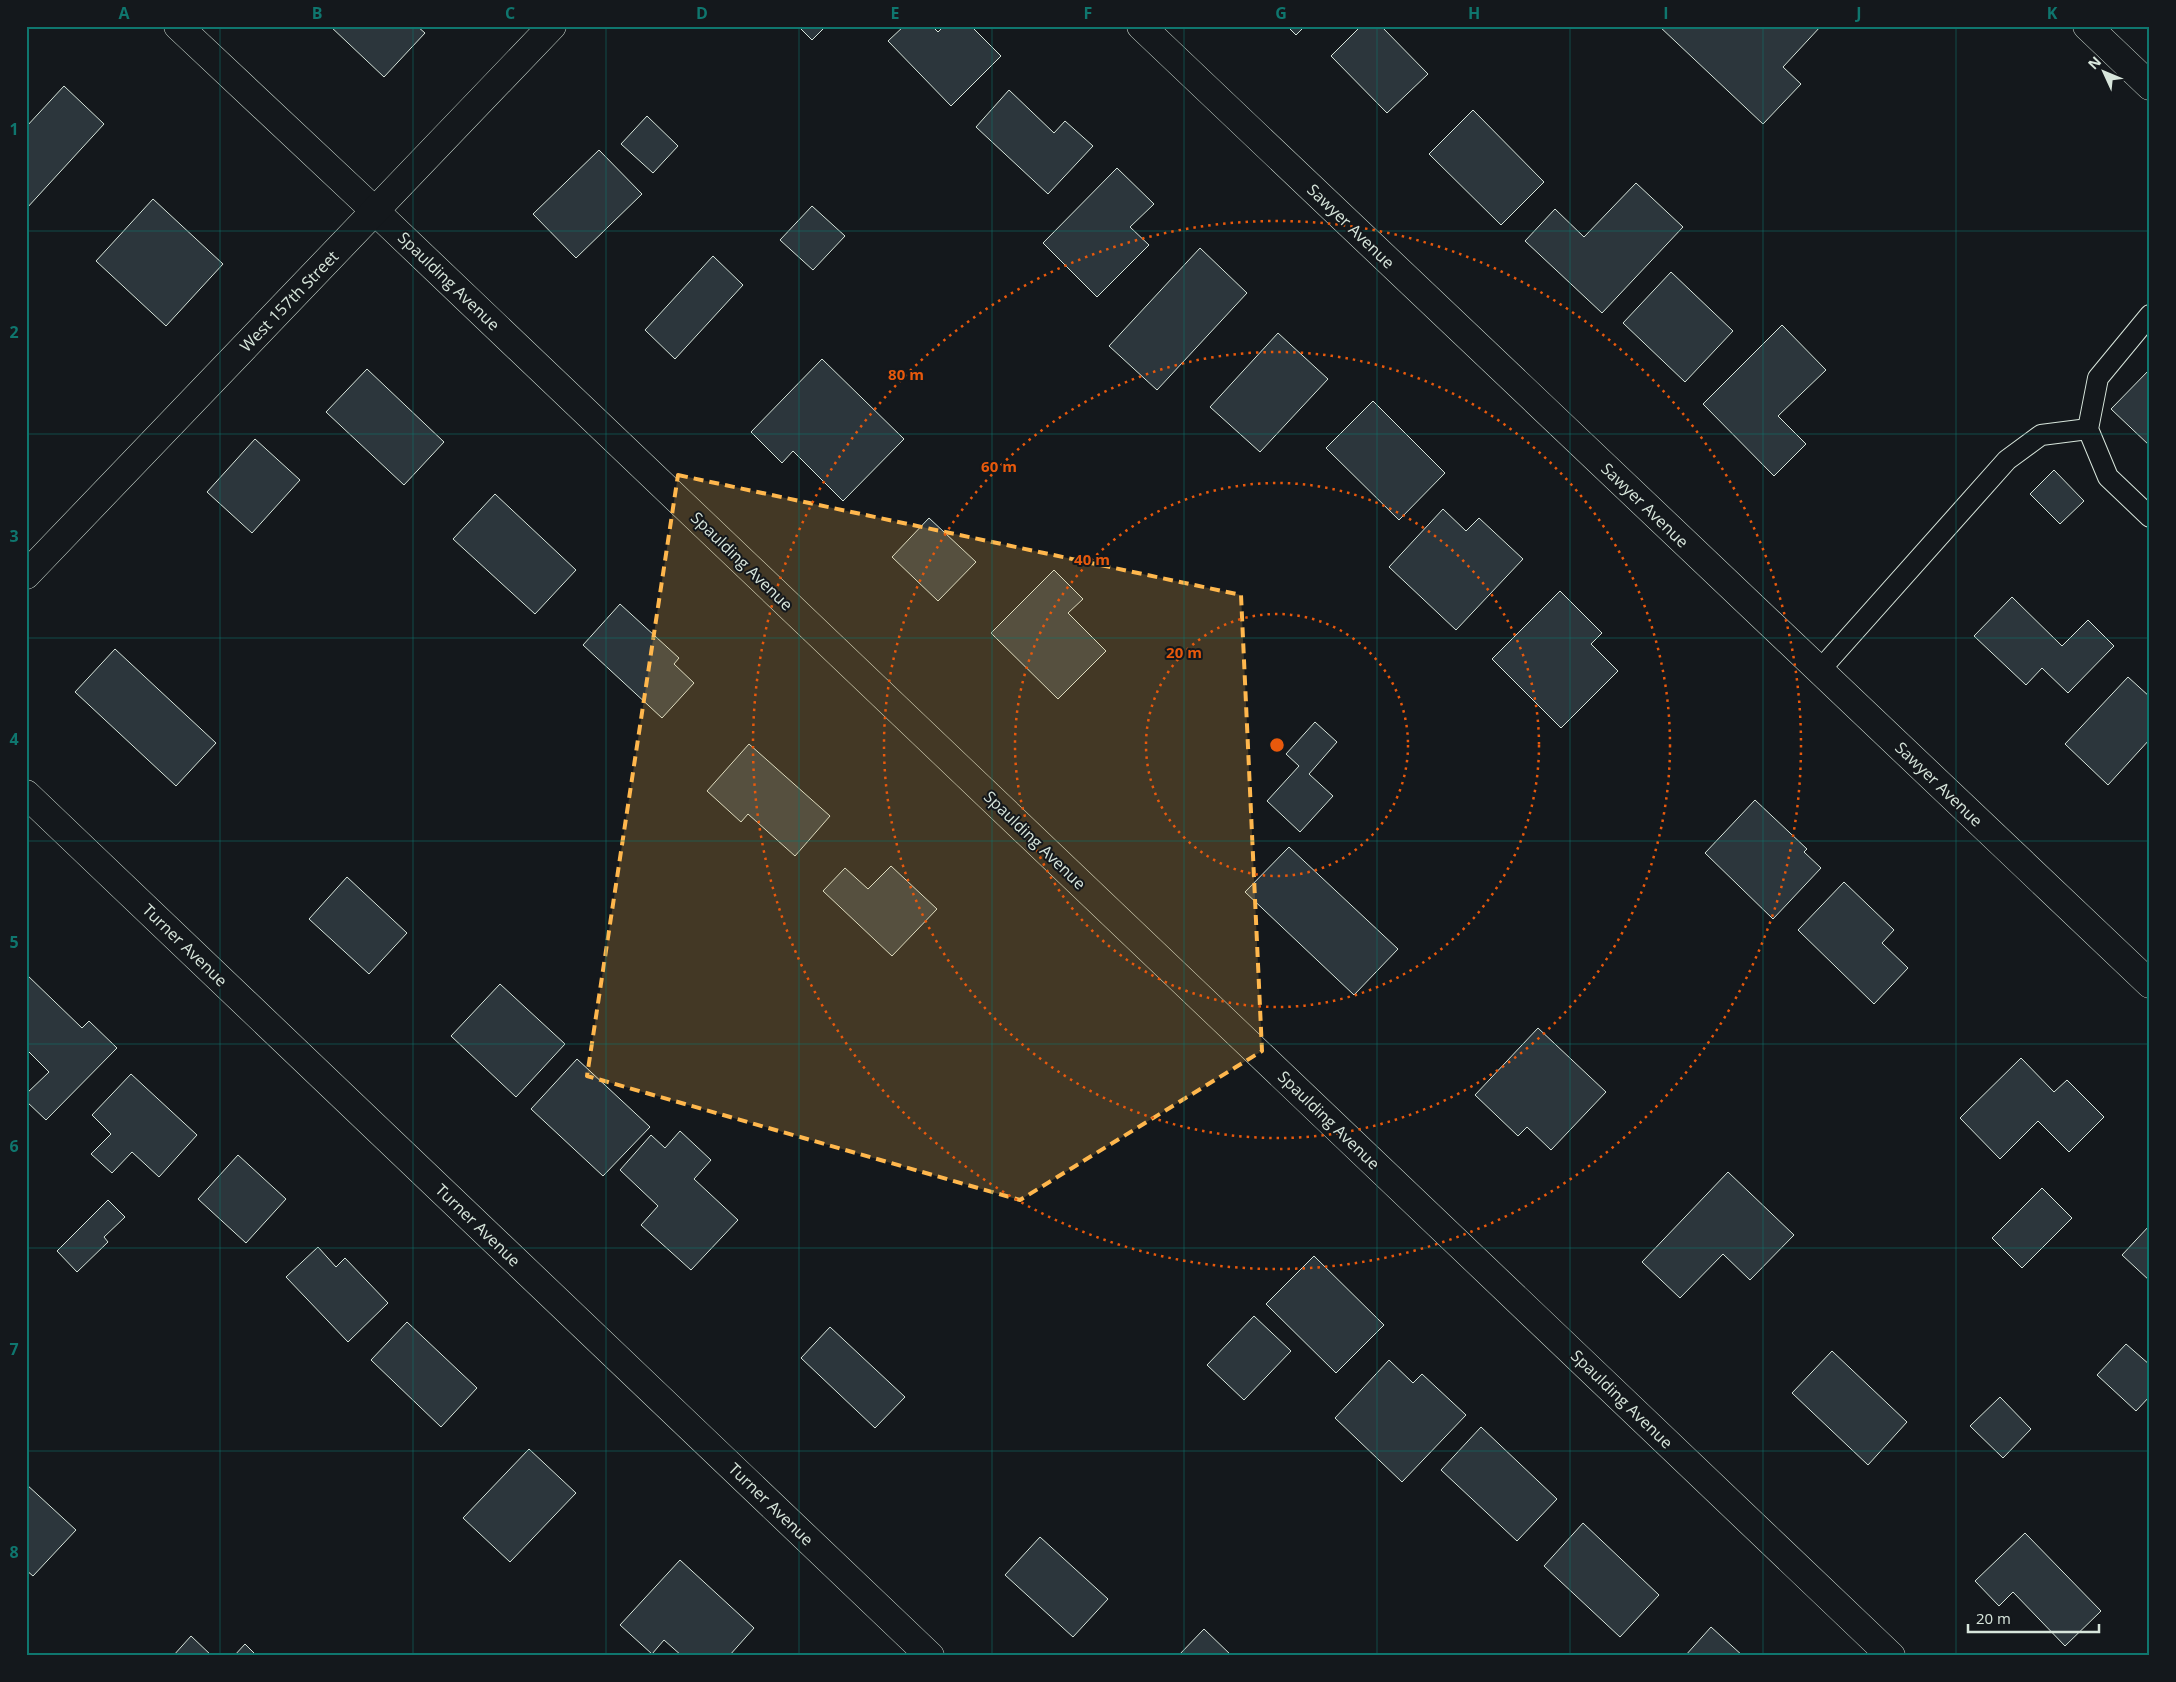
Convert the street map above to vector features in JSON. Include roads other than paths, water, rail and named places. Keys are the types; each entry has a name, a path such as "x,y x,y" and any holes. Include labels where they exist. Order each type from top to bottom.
{"street":[{"name":"Spaulding Avenue","path":"178,26 375,210 1891,1656"},
{"name":"West 157th Street","path":"26,575 552,26"},
{"name":"Sawyer Avenue","path":"1140,26 2150,984"},
{"path":"2087,26 2150,86"},
{"name":"Turner Avenue","path":"26,794 930,1656"}],"lane":[{"path":"2150,316 2098,378 2088,428 2108,477 2150,518"},
{"path":"1819,671 2007,460 2041,435 2088,428"}]}
